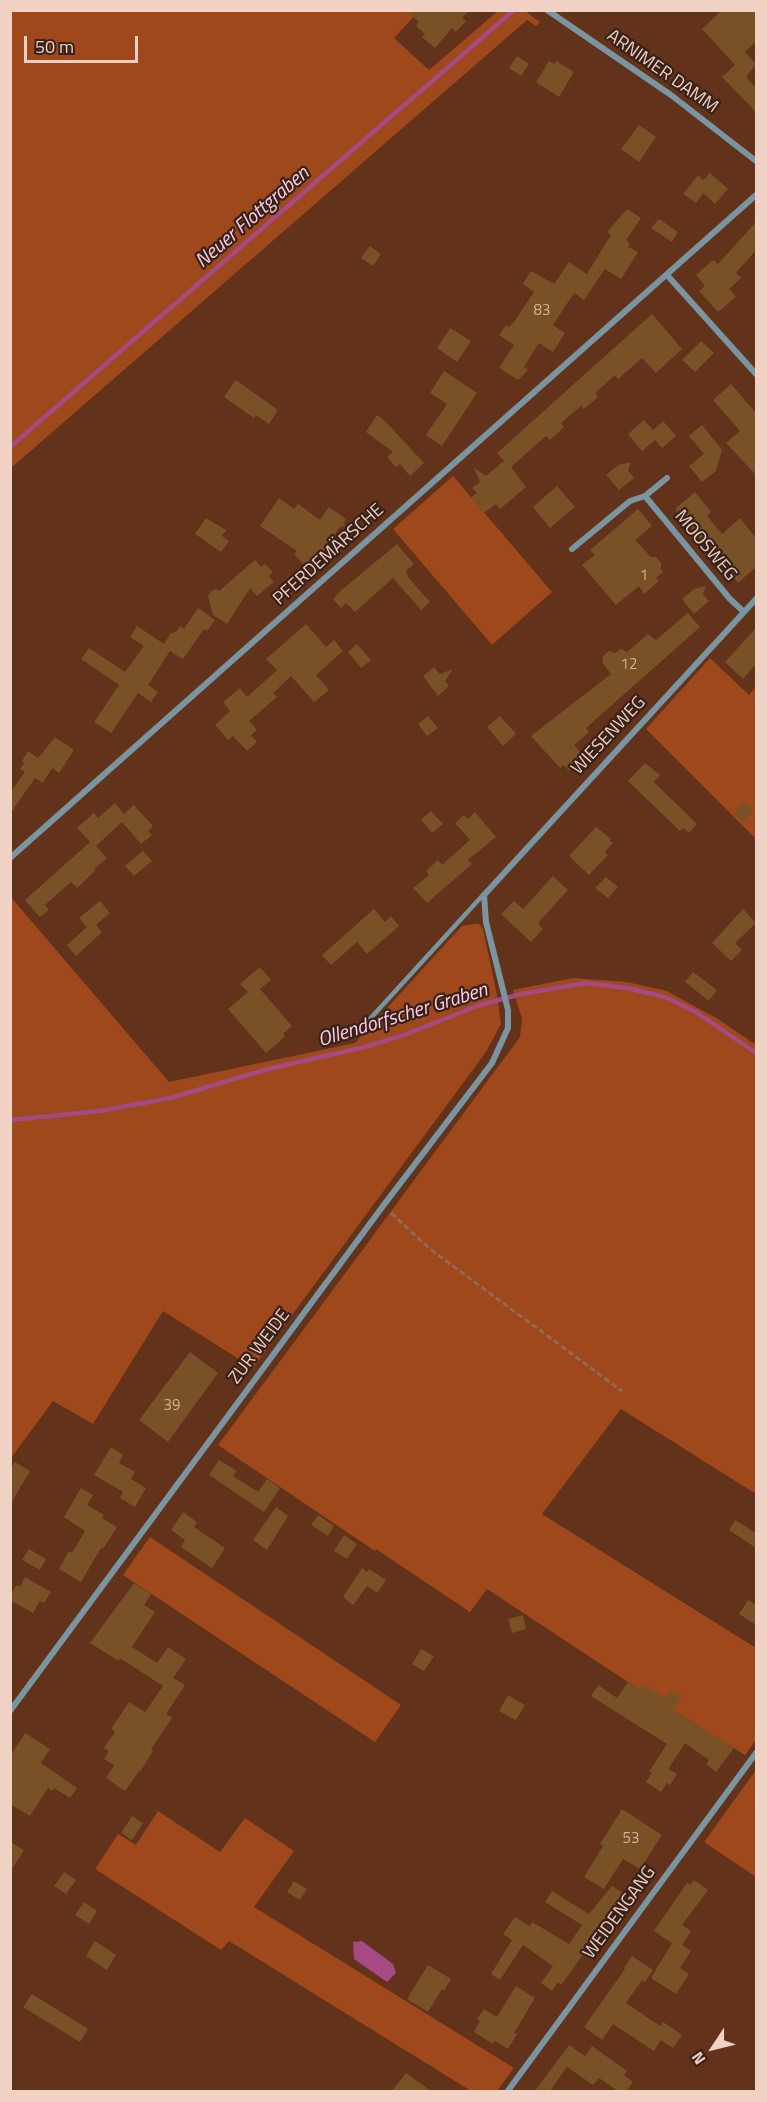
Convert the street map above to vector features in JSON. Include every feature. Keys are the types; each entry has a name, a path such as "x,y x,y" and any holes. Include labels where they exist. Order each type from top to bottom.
{"street":[{"name":"ARNIMER DAMM","path":"547,10 671,95 756,161"},
{"name":"PFERDEMÄRSCHE","path":"10,858 756,195"},
{"path":"667,275 756,374"},
{"path":"573,549 630,501 645,496 667,478"},
{"name":"MOOSWEG","path":"645,496 730,599 744,612"},
{"name":"WIESENWEG","path":"484,895 756,599"},
{"name":"ZUR WEIDE","path":"10,1711 383,1206 492,1063 508,1028 508,1010 486,922 484,895"},
{"name":"WEIDENGANG","path":"507,2091 756,1753"}],"lane":[{"name":"WIESENWEG","path":"358,1032 484,895"}],"path":[{"path":"383,1206 430,1249 622,1391"}],"shaded area":[{"path":"11,11 419,11 394,38 429,70 498,11 525,11 540,22 536,26 527,20 11,468"},
{"path":"453,476 552,592 492,645 393,529"},
{"path":"710,658 749,695 756,687 756,839 646,729"},
{"path":"10,896 169,1082 355,1043 462,926 479,924 483,929 501,1024 486,1052 253,1368 163,1311 93,1424 53,1401 11,1458"},
{"path":"573,978 627,982 667,991 718,1019 756,1045 756,1494 621,1409 542,1514 756,1648 756,1740 745,1755 628,1682 487,1589 470,1612 218,1445 520,1037 522,1019 513,990"},
{"path":"150,1537 401,1705 375,1742 123,1575"},
{"path":"756,1770 756,1877 704,1842"},
{"path":"158,1811 220,1852 245,1818 294,1851 254,1907 514,2068 497,2091 471,2091 229,1941 221,1950 95,1869 118,1834 136,1845"},
{"path":"362,1941 393,1964 396,1973 387,1982 354,1959 353,1942"}],"building":[{"path":"406,10 469,10 462,18 466,21 456,32 452,28 435,48 422,37 425,34 416,26 419,22"},
{"path":"722,10 756,10 756,41 745,52 756,64 746,77 756,88 756,112 722,77 735,65 702,29"},
{"path":"517,56 529,64 521,76 509,68"},
{"path":"549,61 554,64 556,61 574,72 559,97 536,82"},
{"path":"639,125 656,137 639,162 621,149"},
{"path":"710,173 728,189 715,204 703,193 696,203 683,194 698,175 703,180"},
{"path":"627,209 641,218 626,240 630,244 628,247 638,252 621,279 605,269 584,300 574,293 553,325 565,333 553,352 539,343 524,367 528,370 518,380 499,368 514,345 499,335 506,325 509,327 514,322 534,292 523,284 531,271 554,284 569,262 587,274 611,235 607,232"},
{"path":"659,219 678,232 672,242 651,228"},
{"path":"756,222 756,250 736,273 741,278 729,289 736,297 718,312 699,291 705,286 696,275 713,260 718,264"},
{"path":"370,246 381,254 373,266 361,258"},
{"path":"652,314 682,349 656,373 642,358 618,379 615,375 595,393 598,397 584,409 581,406 561,423 564,427 550,440 546,436 511,467 526,487 500,509 496,504 484,513 471,497 477,493 472,488 480,482 474,468 486,476 504,461 497,453"},
{"path":"450,328 471,341 457,362 437,348"},
{"path":"701,341 714,353 695,372 682,360"},
{"path":"444,371 477,393 442,446 426,435 447,404 430,393"},
{"path":"236,380 278,410 269,424 256,415 254,418 224,397"},
{"path":"731,384 756,413 756,475 726,443 740,431 713,400"},
{"path":"377,415 424,463 410,476 400,464 396,467 387,457 393,452 366,432"},
{"path":"644,420 653,430 663,421 676,436 662,448 655,440 642,451 628,434"},
{"path":"702,425 722,450 716,471 702,482 689,466 704,454 689,436"},
{"path":"631,462 628,470 634,478 619,490 606,475 618,465"},
{"path":"557,486 575,507 550,528 533,507"},
{"path":"695,492 711,512 707,516 722,534 740,518 756,538 756,567 738,583 675,509"},
{"path":"279,498 294,509 298,504 320,520 329,507 346,519 345,526 340,527 326,547 328,549 306,567 294,554 297,551 260,526"},
{"path":"638,509 652,526 635,540 651,557 656,557 661,563 663,572 656,578 659,581 644,594 639,586 616,605 582,565 595,555 590,550"},
{"path":"206,518 226,530 222,536 229,541 221,552 195,534"},
{"path":"397,544 414,564 406,571 408,577 430,602 421,610 393,578 355,612 346,603 341,608 333,599 338,593"},
{"path":"255,560 261,567 265,564 273,572 269,576 274,582 257,596 250,588 227,624 213,615 208,595 216,589 219,591"},
{"path":"706,586 703,594 709,601 694,614 682,599 694,589"},
{"path":"198,608 215,620 207,631 204,629 183,659 170,651 148,685 158,692 151,702 138,693 111,733 94,722 119,685 81,659 89,648 125,672 144,646 130,637 137,626 164,644 171,633 176,632 180,626 184,629"},
{"path":"688,613 700,627 586,728 589,732 574,745 585,757 569,771 564,765 560,768 531,736 611,674 602,662 603,656 609,651 615,653 621,649 627,652 648,634 656,640"},
{"path":"306,624 326,647 334,640 343,651 316,675 329,690 314,702 291,676 273,693 277,697 249,721 257,730 251,735 257,742 247,751 233,736 228,740 215,725 230,711 223,702 240,688 247,697 277,670 266,659"},
{"path":"756,628 756,664 743,679 725,662"},
{"path":"357,644 371,660 361,668 348,652"},
{"path":"434,667 440,674 453,669 445,681 449,686 438,696 423,676"},
{"path":"428,716 438,728 427,736 418,724"},
{"path":"500,716 516,734 503,746 487,727"},
{"path":"55,737 74,750 59,773 52,768 43,783 35,778 10,814 10,793 25,772 20,769 24,763 22,761 28,751 38,758"},
{"path":"645,763 660,775 654,782 697,824 689,833 683,828 680,831 628,781"},
{"path":"744,802 753,810 743,822 734,814"},
{"path":"115,803 124,814 134,805 153,826 148,831 152,835 141,844 122,822 96,846 107,858 77,888 71,882 45,905 49,910 40,917 25,900 90,842 77,828 94,813 98,818"},
{"path":"431,811 443,824 432,833 421,820"},
{"path":"475,812 496,837 468,860 472,864 427,903 413,888 429,875 426,871 438,860 442,865 470,840 455,823 464,815 468,819"},
{"path":"596,827 613,843 605,852 608,855 589,875 569,856"},
{"path":"143,851 152,861 134,876 125,866"},
{"path":"553,876 568,890 538,923 543,929 531,942 501,914 514,901 523,909"},
{"path":"606,877 618,887 608,898 595,888"},
{"path":"100,901 110,913 96,925 102,932 76,956 67,945 87,927 79,918"},
{"path":"374,909 385,922 391,916 399,926 367,954 357,942 331,965 322,955"},
{"path":"743,909 756,923 735,943 742,950 731,961 712,943"},
{"path":"260,967 271,980 260,989 292,1026 283,1034 285,1036 266,1053 228,1009 248,992 240,984"},
{"path":"693,972 717,990 709,1001 685,982"},
{"path":"190,1352 218,1373 168,1442 139,1420"},
{"path":"111,1447 123,1455 119,1463 135,1472 131,1479 146,1488 135,1507 120,1498 123,1492 94,1475"},
{"path":"219,1460 237,1471 233,1476 258,1492 267,1479 280,1488 264,1512 209,1475"},
{"path":"15,1462 30,1471 10,1505 10,1469"},
{"path":"81,1488 93,1495 87,1505 104,1515 102,1518 117,1527 103,1549 101,1548 81,1582 59,1569 69,1551 72,1553 85,1531 64,1517"},
{"path":"276,1507 288,1516 267,1550 253,1540"},
{"path":"183,1512 197,1522 194,1527 225,1548 212,1568 181,1547 185,1540 171,1530"},
{"path":"318,1515 334,1526 328,1536 311,1525"},
{"path":"735,1520 756,1533 756,1548 729,1530"},
{"path":"344,1535 357,1544 347,1559 334,1551"},
{"path":"29,1549 46,1559 40,1570 22,1560"},
{"path":"362,1568 367,1572 369,1569 386,1580 377,1593 367,1586 353,1605 343,1597"},
{"path":"25,1577 51,1592 44,1603 40,1601 33,1613 10,1600 10,1595 17,1585 20,1587"},
{"path":"134,1583 151,1594 144,1605 155,1612 132,1647 157,1663 168,1647 186,1659 173,1678 185,1685 166,1714 172,1718 151,1749 153,1751 140,1772 125,1791 106,1778 114,1765 104,1759 109,1751 104,1748 115,1732 111,1729 129,1702 145,1712 163,1686 120,1658 119,1661 90,1643"},
{"path":"748,1600 756,1605 756,1625 739,1614"},
{"path":"523,1615 526,1629 512,1633 508,1619"},
{"path":"421,1649 434,1656 424,1671 412,1664"},
{"path":"628,1682 639,1689 643,1684 666,1698 671,1690 682,1696 673,1710 734,1748 716,1772 706,1764 709,1760 685,1743 668,1769 677,1774 670,1785 667,1783 661,1792 646,1782 652,1773 649,1772 667,1744 591,1696 598,1685 617,1698"},
{"path":"508,1695 525,1705 516,1720 499,1711"},
{"path":"25,1733 50,1749 41,1763 77,1788 70,1798 54,1788 52,1791 48,1788 30,1816 10,1804 10,1756"},
{"path":"622,1809 662,1835 640,1869 623,1859 604,1889 584,1877 603,1846 600,1844"},
{"path":"132,1816 143,1823 132,1840 121,1833"},
{"path":"10,1842 24,1850 10,1872"},
{"path":"64,1872 76,1880 66,1894 54,1886"},
{"path":"694,1880 708,1890 682,1925 691,1931 682,1945 691,1951 680,1968 689,1974 676,1994 651,1978 672,1943 654,1931 687,1883 690,1885"},
{"path":"294,1881 307,1889 300,1900 287,1892"},
{"path":"612,1886 625,1894 561,1985 558,1982 552,1991 541,1983 553,1966 523,1945 500,1980 491,1974 512,1940 503,1934 515,1917 530,1926 532,1922 569,1944 582,1925 545,1902 552,1891 589,1914"},
{"path":"84,1902 97,1911 89,1924 75,1915"},
{"path":"95,1941 116,1955 107,1970 86,1956"},
{"path":"632,1956 653,1970 645,1982 642,1980 626,2003 660,2026 663,2022 682,2035 673,2048 661,2040 654,2051 613,2024 602,2040 584,2027"},
{"path":"428,1965 451,1979 428,2012 407,1999"},
{"path":"516,1986 535,1998 514,2033 517,2034 508,2049 495,2041 493,2044 474,2032 480,2021 477,2019 484,2009 497,2017"},
{"path":"32,1994 88,2029 80,2042 23,2007"},
{"path":"569,2045 585,2056 592,2046 627,2071 624,2075 633,2082 626,2091 618,2091 599,2078 593,2085 567,2067 550,2091 535,2091"},
{"path":"406,2073 431,2091 392,2091"}],"waterway":[{"name":"Neuer Flottgraben","path":"10,447 514,10"},
{"name":"Ollendorfscher Graben","path":"10,1120 100,1111 170,1098 268,1069 365,1047 404,1035 480,1005 521,994 586,983 627,988 665,997 696,1012 756,1053"}]}
